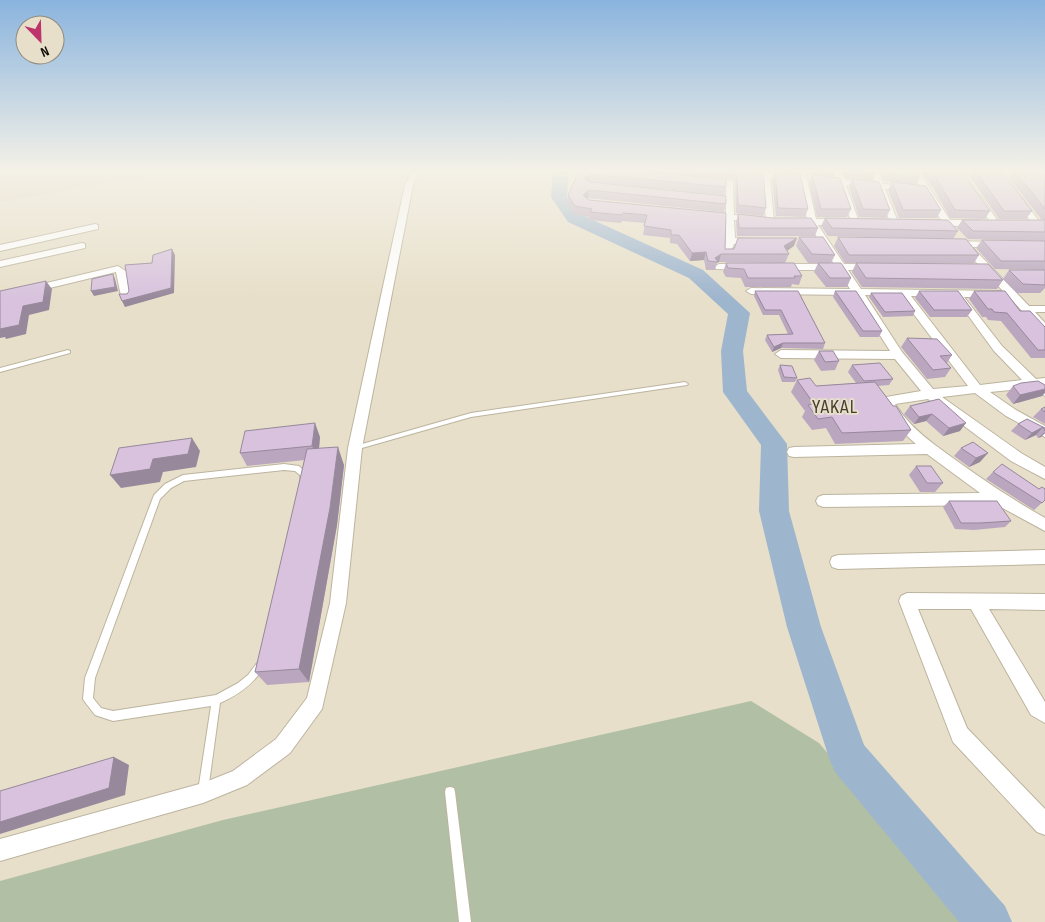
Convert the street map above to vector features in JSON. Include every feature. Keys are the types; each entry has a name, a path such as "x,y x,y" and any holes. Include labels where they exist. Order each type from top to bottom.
{"street":[{"path":"0,850 203,793 240,778 283,746 314,702 338,603 355,448 402,213"},
{"path":"727,254 730,241 728,213"},
{"path":"777,213 779,221"},
{"path":"810,213 812,222 856,292 898,355 930,394 1016,457 1045,474"},
{"path":"851,213 854,222"},
{"path":"884,222 899,222 894,213"},
{"path":"941,213 964,245 990,271 1009,294 1045,329"},
{"path":"920,223 999,223 991,213"},
{"path":"1031,213 1041,224"},
{"path":"700,214 779,221 864,222"},
{"path":"1020,224 1041,224"},
{"path":"0,248 95,227"},
{"path":"730,241 768,241"},
{"path":"944,244 1009,245"},
{"path":"0,264 82,246"},
{"path":"719,267 880,267"},
{"path":"968,268 1010,274"},
{"path":"0,297 118,269 122,272 126,296"},
{"path":"751,291 1009,294"},
{"path":"956,292 988,336 1032,383 1045,392"},
{"path":"903,293 977,389 1011,413 1045,432"},
{"path":"1025,309 1045,309"},
{"path":"780,354 898,355"},
{"path":"1045,382 930,394 886,401 903,425 932,449 997,499 1045,525"},
{"path":"794,452 932,449"},
{"path":"823,501 997,499"},
{"path":"838,562 1045,557"},
{"path":"1045,602 907,601 960,735 1045,824"},
{"path":"975,601 1038,708 1045,714"}],"lane":[{"path":"0,370 68,352"},
{"path":"355,448 471,415 685,384"},
{"path":"263,655 261,665 251,680 236,692 216,700 113,716 98,712 88,699 90,678 157,497 168,486 182,478 284,467 297,468 304,474 302,492"},
{"path":"203,793 216,700"},
{"path":"450,792 465,922"}],"green space":[{"path":"751,701 819,743 973,922 0,922 0,881 223,820"}],"building":[{"path":"601,213 623,213 622,215"},
{"path":"623,213 726,213 725,249 734,249 738,238 797,238 784,246 789,254 721,254 715,258 718,262 708,261 706,252 692,253 679,235 671,235 671,230 644,226 647,215"},
{"path":"738,214 773,218 811,218 818,228 739,228"},
{"path":"825,218 948,220 958,231 832,228"},
{"path":"962,220 1045,220 1045,232 973,231"},
{"path":"799,237 823,237 835,255 812,254"},
{"path":"838,237 966,239 979,255 849,255"},
{"path":"982,240 1045,241 1045,261 1001,261"},
{"path":"172,249 171,288 122,301 119,294 127,294 129,291 125,265 152,263 153,255"},
{"path":"726,263 794,263 802,276 794,276 795,278 748,278 744,269 728,268"},
{"path":"818,263 841,263 851,278 830,278"},
{"path":"856,263 988,264 1003,280 866,278"},
{"path":"1009,270 1045,270 1045,285 1023,284"},
{"path":"113,274 115,287 91,291 92,279"},
{"path":"46,281 43,302 23,306 19,325 0,329 0,291"},
{"path":"755,291 798,291 825,343 783,343 774,347 767,335 793,334 781,310 765,310"},
{"path":"835,291 856,291 882,331 863,331"},
{"path":"919,291 958,291 972,310 934,310"},
{"path":"974,291 1005,291 1020,311 1030,311 1045,327 1045,350 1038,350 1007,313 994,312 992,309 988,309"},
{"path":"871,293 902,293 915,311 885,312"},
{"path":"907,338 937,339 952,355 940,356 951,368 933,370"},
{"path":"819,351 833,351 839,361 825,362"},
{"path":"880,363 893,379 864,381 852,365"},
{"path":"780,365 792,366 797,378 784,377"},
{"path":"810,378 816,386 875,382 893,406 896,406 911,430 842,433 832,417 818,419 808,405 814,404 797,380"},
{"path":"1038,381 1045,385 1045,389 1020,395 1013,386 1021,383"},
{"path":"939,399 966,423 949,428 932,414 919,417 910,406"},
{"path":"1027,419 1043,427 1032,433 1018,424"},
{"path":"315,423 312,446 240,453 245,431"},
{"path":"192,438 188,454 153,459 150,469 110,475 119,448"},
{"path":"973,442 988,453 976,458 961,448"},
{"path":"338,447 330,508 299,669 255,672 307,449"},
{"path":"1002,464 1039,489 1042,487 1045,489 1045,500 1042,503 993,472"},
{"path":"916,466 931,466 943,483 927,483"},
{"path":"949,501 997,501 1011,521 961,523"},
{"path":"114,757 109,788 0,822 0,791"}],"waterway":[{"path":"570,213 574,218 696,274 739,313 732,351 735,392 774,444 774,511 804,627 849,758 989,922"}],"district":[{"name":"YAKAL","path":"835,406"}]}
